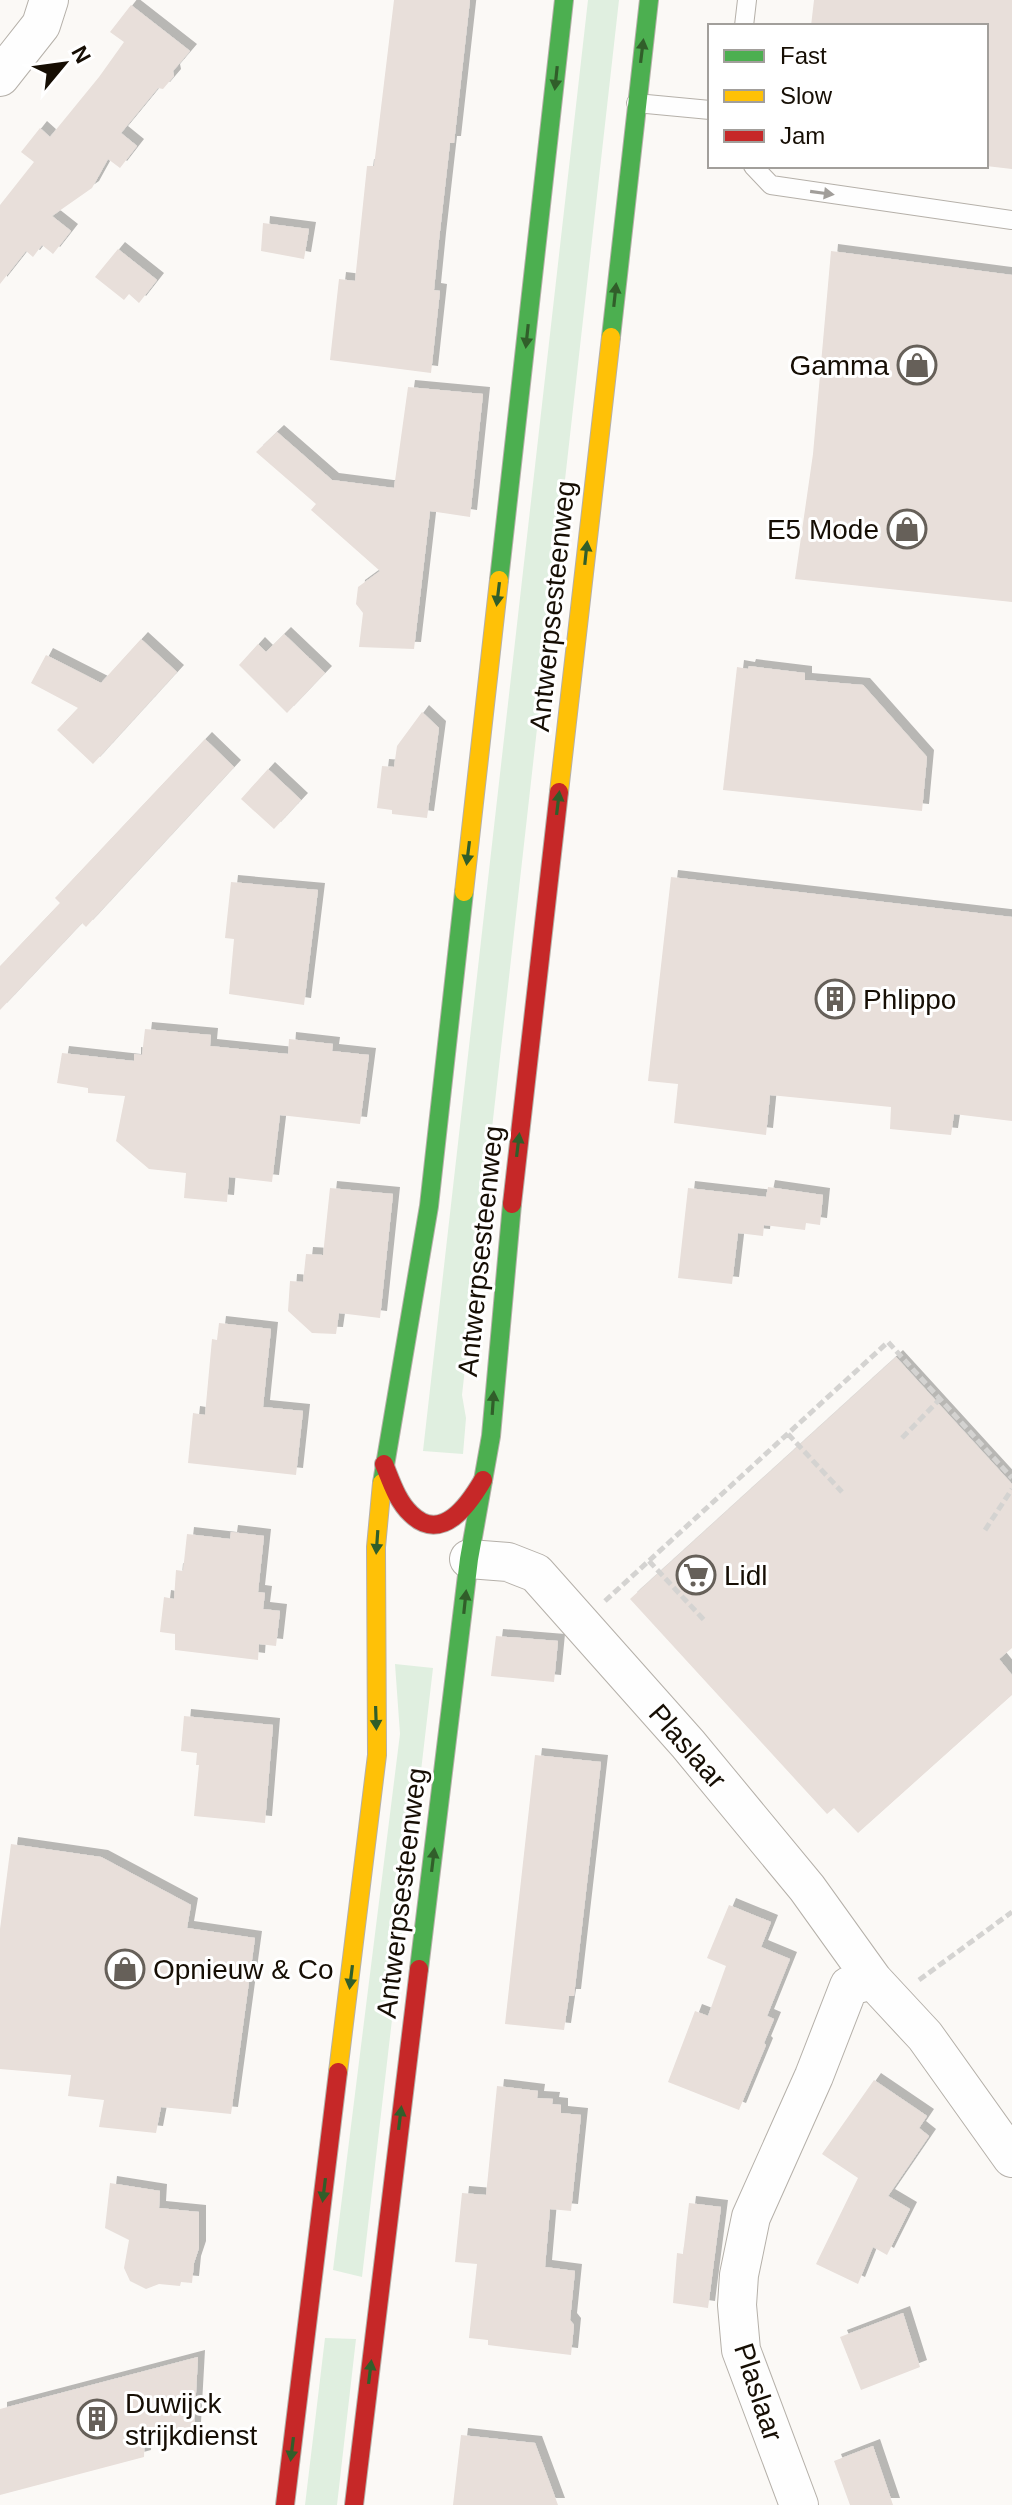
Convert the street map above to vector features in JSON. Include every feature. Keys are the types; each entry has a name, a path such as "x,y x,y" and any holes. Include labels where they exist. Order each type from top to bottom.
{"main road":[{"name":"Antwerpsesteenweg","path":"285,2505 377,1755 376,1547 384,1464 429,1206 564,0"},
{"name":"Antwerpsesteenweg","path":"354,2505 469,1559 491,1436 504,1272 649,0"},
{"path":"384,1464 405,1508 416,1520 432,1525 447,1522 462,1512 483,1480"},
{"path":"314,2272 331,2302"},
{"path":"357,2306 379,2288"}],"street":[{"path":"0,77 41,25 49,0"},
{"name":"Plaslaar","path":"469,1559 508,1562 536,1573 688,1744 807,1888 883,1990 942,2059 1012,2158"},
{"name":"Plaslaar","path":"799,2505 741,2350 737,2305 741,2261 751,2217 814,2076 849,1986 883,1990"}],"lane":[{"path":"744,24 747,0"},
{"path":"636,103 706,113"},
{"path":"755,168 771,185 1012,220"}],"path":[{"path":"580,1624 888,1342 1012,1478"},
{"path":"902,1438 940,1399"},
{"path":"788,1434 842,1492"},
{"path":"985,1530 1012,1489"},
{"path":"649,1561 704,1620"},
{"path":"883,1990 1012,1912"}],"green space":[{"path":"588,0 619,0 462,1395 466,1418 463,1454 423,1451"},
{"path":"395,1664 433,1668 362,2277 333,2270 400,1734"},
{"path":"325,2338 356,2339 337,2505 305,2505"}],"building":[{"path":"394,0 470,0 454,143 450,143 439,240 434,290 440,291 431,373 330,360 339,279 355,281 367,166 374,166"},
{"path":"814,0 1012,0 1012,169 988,166 988,24 811,24"},
{"path":"131,5 190,51 173,71 174,76 163,89 158,88 121,133 137,146 120,168 108,159 92,188 52,216 71,231 53,254 42,245 33,257 26,251 0,284 0,205 34,162 21,152 40,128 50,137 99,77 124,42 110,32"},
{"path":"263,223 309,229 304,259 261,251"},
{"path":"118,249 157,280 139,303 129,294 124,300 95,277"},
{"path":"831,251 1012,275 1012,602 795,579 813,454"},
{"path":"408,387 483,394 470,517 430,511 414,649 359,647 363,613 356,604 358,587 380,571 311,510 316,504 256,452 277,432 332,480 394,488"},
{"path":"284,634 325,673 287,713 239,665 258,644 266,652"},
{"path":"141,639 177,672 93,764 57,730 78,708 31,683 46,655 101,683"},
{"path":"749,666 805,673 805,680 863,685 927,757 922,811 723,790 737,667 748,669"},
{"path":"422,712 439,728 427,818 392,814 392,810 377,808 382,766 394,767 397,746"},
{"path":"205,739 234,767 86,927 82,923 0,1010 0,966 60,903 55,898"},
{"path":"268,769 301,800 274,829 241,799"},
{"name":"Phlippo","path":"671,877 1012,917 1012,1121 954,1114 951,1135 890,1129 891,1107 770,1095 766,1135 674,1123 678,1084 648,1081"},
{"path":"231,882 318,890 304,1005 229,994 234,939 225,938"},
{"path":"145,1029 211,1035 210,1046 288,1054 289,1039 333,1044 332,1051 369,1055 360,1124 280,1115 272,1182 229,1177 227,1202 184,1198 186,1173 149,1169 116,1141 125,1096 88,1093 88,1088 57,1083 62,1053 134,1061 134,1054 142,1055"},
{"path":"768,1187 823,1195 820,1225 806,1223 805,1230 764,1225 763,1236 738,1233 732,1284 678,1278 688,1188 766,1197"},
{"path":"330,1188 393,1194 380,1318 339,1313 336,1334 312,1333 288,1311 290,1281 303,1282 306,1254 323,1255"},
{"path":"219,1323 271,1329 263,1407 303,1411 296,1475 188,1463 193,1413 205,1415 212,1339 217,1340"},
{"path":"896,1357 1012,1484 1012,1648 999,1659 1012,1675 1012,1695 858,1833 834,1808 827,1814 630,1599"},
{"path":"231,1532 264,1536 258,1592 265,1593 263,1609 280,1611 276,1646 259,1644 258,1660 175,1650 175,1634 160,1632 164,1597 174,1599 176,1570 183,1571 187,1534 230,1539"},
{"path":"496,1636 558,1641 554,1682 491,1676"},
{"path":"184,1716 273,1725 265,1823 194,1816 199,1765 196,1765 197,1753 181,1751"},
{"path":"535,1755 601,1762 574,1996 569,1996 564,2030 505,2024"},
{"name":"Opnieuw & Co","path":"11,1844 101,1857 191,1905 187,1928 255,1938 231,2114 161,2107 156,2133 99,2127 104,2100 68,2096 71,2075 0,2069 0,1929"},
{"path":"729,1905 771,1922 761,1947 790,1959 767,2016 774,2019 764,2043 766,2045 739,2110 668,2082 695,2011 708,2016 726,1966 707,1958"},
{"path":"874,2080 927,2116 919,2128 929,2136 888,2196 910,2209 887,2255 873,2247 858,2284 816,2264 858,2178 822,2154"},
{"path":"497,2086 538,2091 537,2098 553,2099 552,2104 561,2105 561,2113 581,2115 571,2211 550,2209 545,2267 575,2271 570,2320 574,2325 571,2355 488,2345 488,2340 469,2338 477,2264 455,2262 462,2193 486,2195"},
{"path":"110,2183 160,2191 159,2208 199,2212 199,2248 192,2283 181,2282 180,2286 159,2284 146,2289 130,2281 124,2268 129,2240 105,2228"},
{"path":"689,2203 721,2207 708,2308 673,2303 677,2253 683,2254"},
{"path":"903,2313 920,2367 861,2390 840,2337"},
{"name":"Duwijck strijkdienst","path":"198,2357 194,2429 188,2429 189,2435 145,2433 144,2457 0,2495 0,2409"},
{"path":"461,2435 535,2443 558,2505 453,2505"},
{"path":"873,2446 893,2505 850,2505 834,2461"}],"traffic: fast":[{"path":"499,580 564,0"},
{"path":"611,337 649,0"},
{"path":"382,1483 429,1206 464,892"},
{"path":"419,1969 469,1559 491,1436 512,1204"}],"traffic: slow":[{"path":"559,792 611,337"},
{"path":"464,892 499,580"},
{"path":"338,2072 377,1755 376,1547 382,1483"}],"traffic: jam":[{"path":"512,1204 559,792"},
{"path":"384,1464 406,1509 422,1522 433,1525 444,1523 462,1509 483,1480"},
{"path":"354,2505 419,1969"},
{"path":"285,2505 338,2072"}],"place":[{"name":"Gamma","path":"917,365"},
{"name":"E5 Mode","path":"907,529"},
{"name":"Phlippo","path":"835,999"},
{"name":"Lidl","path":"696,1575"},
{"name":"Opnieuw & Co","path":"125,1969"},
{"name":"Duwijck strijkdienst","path":"97,2419"}]}
